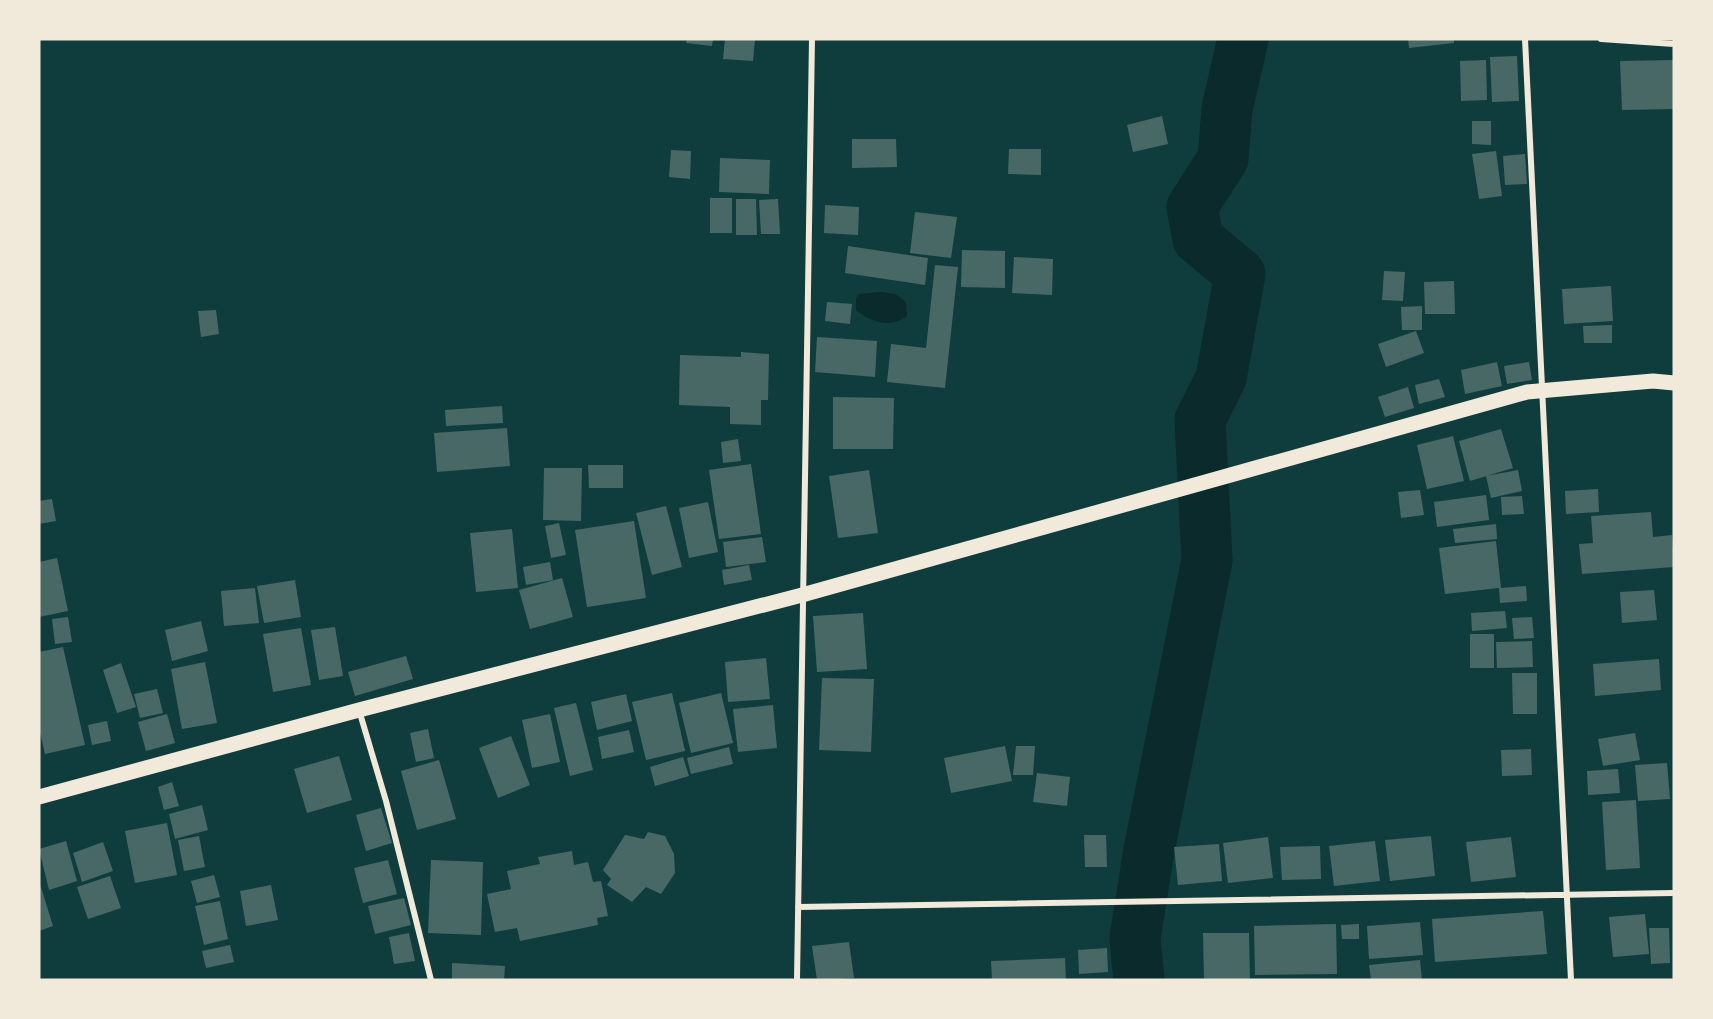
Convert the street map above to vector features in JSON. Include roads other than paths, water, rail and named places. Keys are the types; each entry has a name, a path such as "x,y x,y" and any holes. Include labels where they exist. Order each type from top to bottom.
{"main road":[{"path":"39,797 359,710 802,595 1540,389 1653,381 1674,383"}],"street":[{"path":"797,980 812,39"},
{"path":"1525,39 1570,980"},
{"path":"1601,39 1674,44"},
{"path":"359,710 389,812 431,980"},
{"path":"798,907 1566,897 1674,893"}],"water":[{"path":"881,292 895,294 906,302 907,316 887,323 874,321 856,310 856,298 859,294"}],"waterway":[{"path":"1139,980 1135,938 1149,850 1207,560 1200,420 1221,378 1240,274 1198,239 1192,207 1223,159 1227,109 1243,39"}]}
